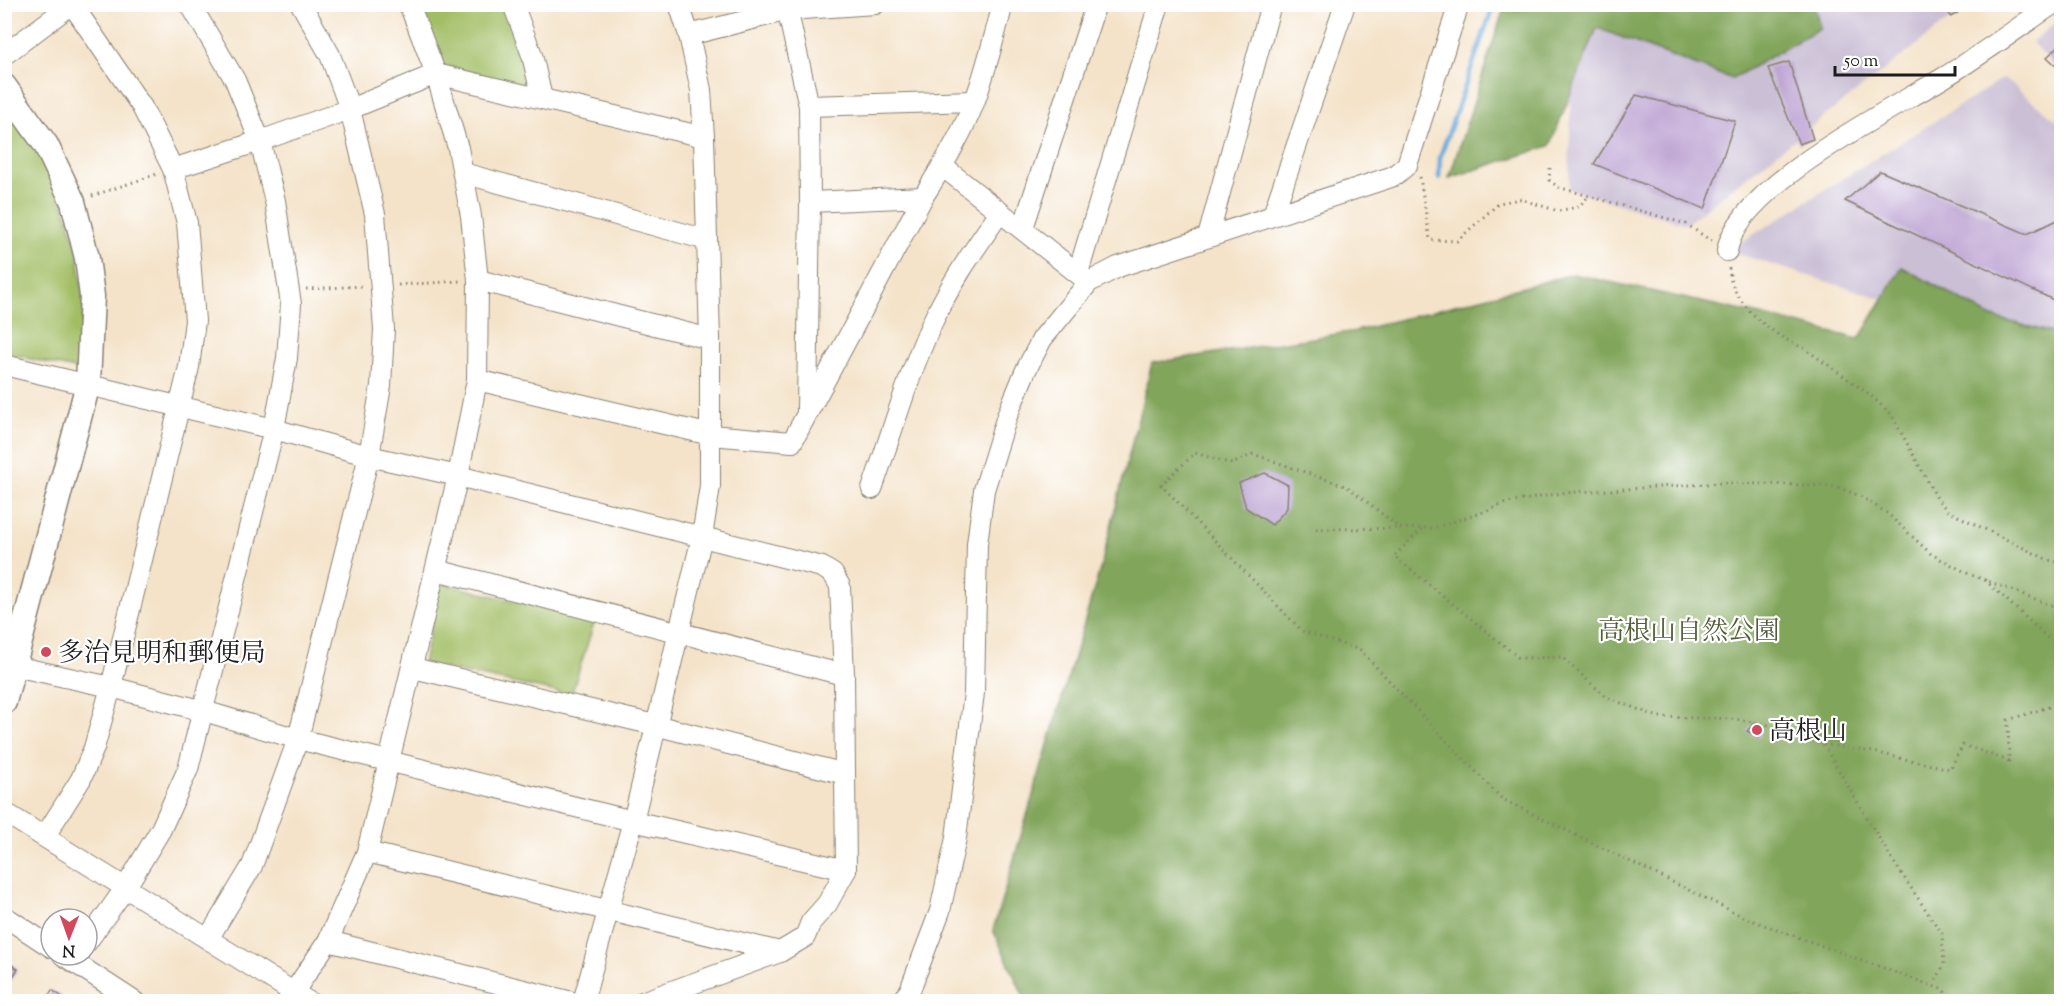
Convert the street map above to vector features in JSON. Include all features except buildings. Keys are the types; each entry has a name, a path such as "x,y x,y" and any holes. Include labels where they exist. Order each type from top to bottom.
{"street":[{"path":"4,56 72,4 142,107 173,169 187,223 195,321 189,366 94,748 81,779 45,836"},
{"path":"99,925 126,887 161,829 188,769 274,429 287,358 291,304 275,201 260,141 235,80 190,4"},
{"path":"208,939 252,866 298,739 369,456 381,386 384,329 375,214 350,109 330,55 302,4"},
{"path":"4,812 208,939 297,998 328,941 367,852 458,476 477,380 477,280 471,216 463,173 436,74 409,4"},
{"path":"513,4 532,55 542,98"},
{"path":"583,1002 633,821 702,537 710,486 710,339 701,90 679,4"},
{"path":"688,35 787,7 875,4"},
{"path":"477,380 711,435 792,442 923,196 942,166 974,101 1003,4"},
{"path":"1023,228 1096,4"},
{"path":"902,1002 914,980 940,911 956,838 974,693 977,544 984,490 1007,416 1025,372 1042,339 1072,301 1084,277 1159,4"},
{"path":"1208,237 1271,4"},
{"path":"1273,215 1345,4"},
{"path":"1084,277 1394,176 1407,165 1459,4"},
{"path":"1727,251 1728,240 1753,206 1785,176 1809,159 1945,77 2053,4"},
{"path":"787,7 809,106 807,414"},
{"path":"173,169 350,109 436,74 704,138"},
{"path":"4,86 46,145 74,202 87,258 92,296 88,384 4,702"},
{"path":"809,106 974,101"},
{"path":"942,166 1084,277"},
{"path":"463,173 707,240"},
{"path":"810,202 923,196"},
{"path":"873,489 918,355 934,319 964,266 1000,212"},
{"path":"477,280 710,339"},
{"path":"4,364 274,429 369,456 822,567 833,574 840,586 844,675 846,870 827,904 811,922 805,937 780,952 642,1002"},
{"path":"436,570 844,675"},
{"path":"14,666 111,687 298,739 633,821 846,870"},
{"path":"413,668 655,725 845,774"},
{"path":"367,852 780,952"},
{"path":"4,916 39,939"},
{"path":"328,941 572,1002"},
{"path":"85,967 135,1002"}],"path":[{"path":"1407,165 1419,172 1430,240 1457,241 1499,203 1520,199 1558,211 1578,207 1589,196"},
{"path":"1550,168 1549,180 1558,188 1686,224 1727,251 1732,285 1758,320 1792,343 1804,348 1869,394 1891,414 1938,500 1948,511 2048,560 2061,564"},
{"path":"74,202 173,169"},
{"path":"1401,529 1348,487 1253,454 1232,464 1195,453 1161,486 1302,631 1360,650 1502,799 1748,919 1944,990 1948,1002"},
{"path":"1316,529 1433,528 1502,504 1561,493 1723,483 1835,486 1860,496 1888,514 1931,554 1984,579 2051,605 2061,605"},
{"path":"1422,529 1394,556 1519,658 1562,657 1606,697 1658,717 1736,719 1768,725 1823,744 1873,752 1950,769 1963,745 2009,761 2008,720 2052,706 2061,699"},
{"path":"1984,579 2048,638 2061,643"},
{"path":"1823,744 1891,858 1942,934 1944,964 1936,980"}],"shaded area":[{"path":"1572,5 1968,5 1686,224 1569,189"},
{"path":"2061,18 2061,75 2032,42"},
{"path":"2004,78 2061,124 2061,353 1727,251"}],"green space":[{"path":"417,5 506,5 533,87 441,65"},
{"path":"1505,5 1814,5 1820,28 1732,79 1597,28 1550,146 1449,178"},
{"path":"4,104 32,140 62,199 78,251 84,309 79,370 5,353"},
{"name":"高根山自然公園","path":"1902,267 1992,317 2061,335 2061,1001 1026,1001 993,930 1101,566 1152,363 1356,331 1573,274 1859,339"},
{"path":"440,583 595,620 571,695 423,664"}],"waterway":[{"path":"1439,178 1440,157 1494,4"}],"place":[{"name":"多治見明和郵便局","path":"46,652"},
{"name":"高根山","path":"1757,730"}]}
